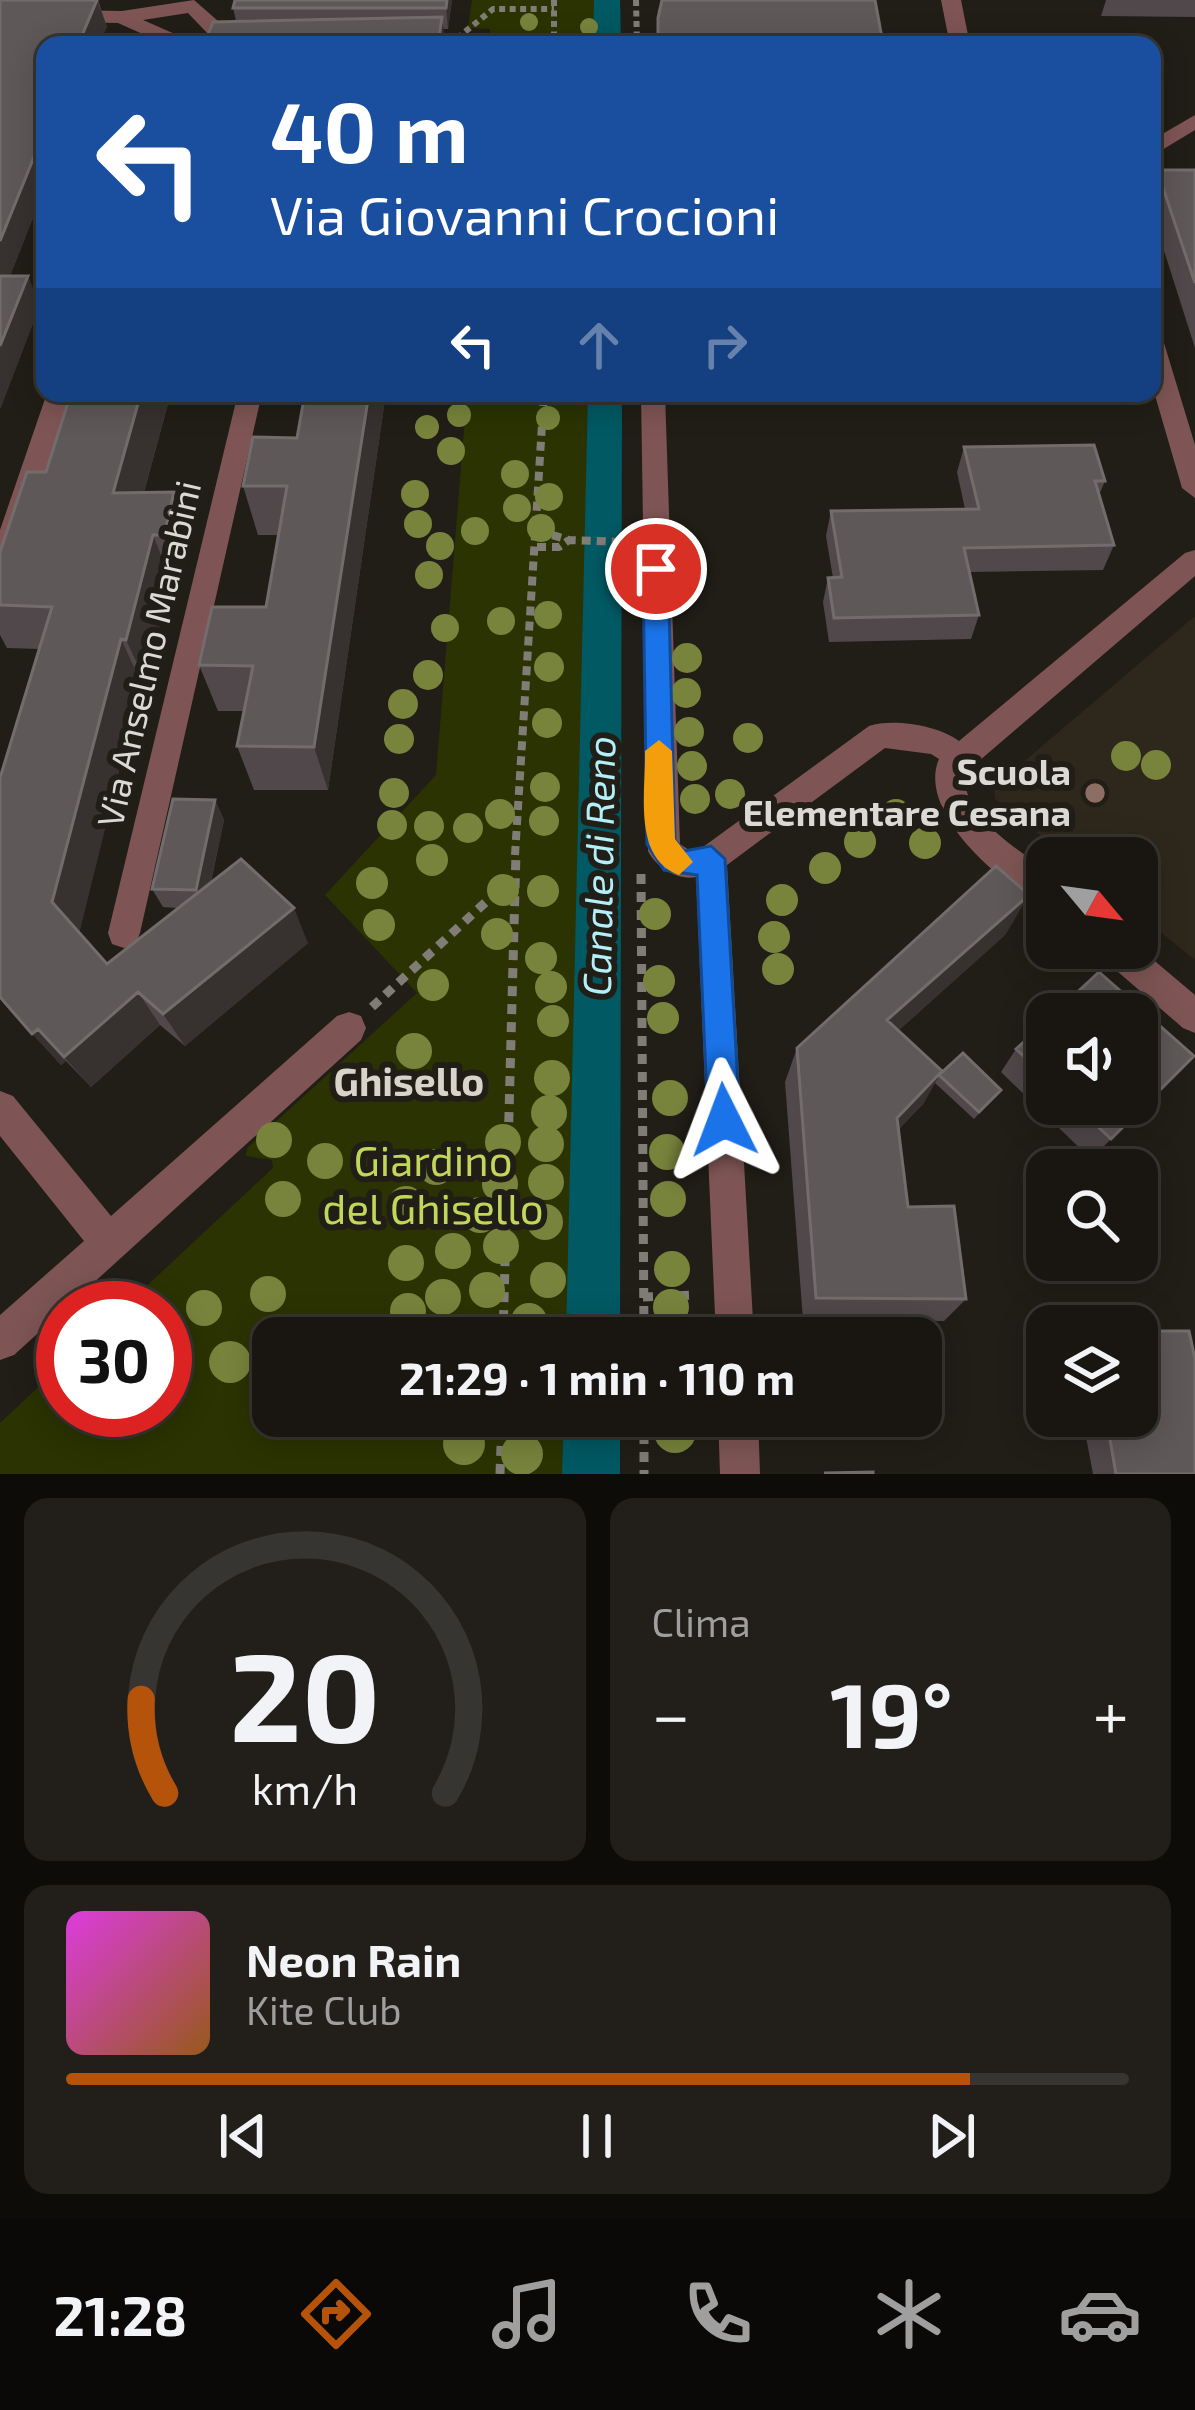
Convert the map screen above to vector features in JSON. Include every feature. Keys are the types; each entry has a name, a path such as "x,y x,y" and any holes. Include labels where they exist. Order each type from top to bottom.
{"street":[{"path":"951,0 958,36"},
{"path":"0,15 121,17 195,3"},
{"path":"195,3 201,21 223,36"},
{"path":"183,36 195,3"},
{"path":"121,17 163,36"},
{"path":"1161,144 1195,121"},
{"path":"1161,369 1189,448 1195,488"},
{"path":"0,571 56,402"},
{"name":"Via Anselmo Marabini","path":"124,933 248,402"},
{"path":"653,402 661,844 674,861 686,865 711,859 866,740 913,735 938,742 958,757"},
{"path":"1026,872 949,797 946,782 958,757 1195,560"},
{"path":"711,859 735,1317"},
{"path":"1139,969 1195,1017"},
{"path":"0,1341 349,1028"},
{"path":"0,1108 109,1243"},
{"path":"739,1437 740,1474"}],"path":[{"path":"554,0 554,36"},
{"path":"636,0 637,36"},
{"path":"465,36 493,9 554,9"},
{"path":"504,1317 514,876 544,402"},
{"path":"538,531 555,532 569,540 640,542"},
{"path":"537,547 559,547 569,540"},
{"path":"641,865 643,1317"},
{"path":"349,1028 514,876"},
{"path":"643,1297 734,1294"},
{"path":"500,1474 501,1437"},
{"path":"644,1437 644,1474"}],"shaded area":[{"name":"Scuola Elementare Cesana","path":"1195,616 1195,960 1158,930 1158,837 1042,837 995,799 994,787"}],"green space":[{"path":"472,0 596,0 596,36 490,36 490,29 468,28"},
{"name":"Giardino del Ghisello","path":"466,402 592,402 582,1317 252,1317 252,1437 581,1437 580,1474 0,1474 0,1423 36,1389 36,1437 192,1437 192,1281 152,1281 273,1168 272,1160 246,1156 247,1148 417,993 325,895 436,775"}],"building":[{"path":"0,0 97,0 82,36 36,36 36,157 0,241"},
{"path":"235,0 447,0 446,8 233,8"},
{"path":"662,0 875,0 882,36 658,36"},
{"path":"442,17 439,36 208,36 213,22"},
{"path":"1161,170 1195,170 1195,283 1161,182"},
{"path":"0,276 28,276 0,346"},
{"path":"68,402 138,402 113,493 174,492 164,535 153,535 126,640 121,639 52,902 107,964 241,859 294,908 163,1014 138,992 64,1057 38,1029 32,1034 0,997 0,778 52,607 0,605 0,552 27,472 46,472"},
{"path":"303,402 368,402 314,747 237,746 253,666 199,665 212,607 266,607 287,486 243,486 253,437 297,438"},
{"path":"1094,445 1105,481 1095,481 1114,545 964,548 979,615 834,618 828,578 842,577 831,511 979,509 964,447"},
{"path":"173,799 215,800 196,890 152,889"},
{"path":"996,866 1026,892 1026,898 887,1020 942,1071 897,1118 908,1207 954,1206 966,1299 816,1298 797,1048"},
{"path":"1099,972 1123,993 1076,993"},
{"path":"1158,1024 1194,1056 1158,1092"},
{"path":"1026,1040 1026,1058 1016,1049"},
{"path":"963,1053 1001,1090 979,1112 939,1075"},
{"path":"1096,1125 1125,1125 1111,1139"},
{"path":"1158,1331 1189,1331 1195,1359 1195,1474 1116,1474 1110,1437 1158,1437"}],"waterway":[{"name":"Canale di Reno","path":"607,0 607,36"},
{"name":"Canale di Reno","path":"593,1317 605,402"},
{"name":"Canale di Reno","path":"591,1474 592,1437"}],"slow traffic":[{"path":"659,751 661,844 679,862"}],"place":[{"name":"Scuola Elementare Cesana","path":"1095,793"}],"district":[{"name":"Ghisello","path":"409,1082"}],"route":[{"path":"656,569 661,844 674,861 686,865 711,859 724,1120"}]}
